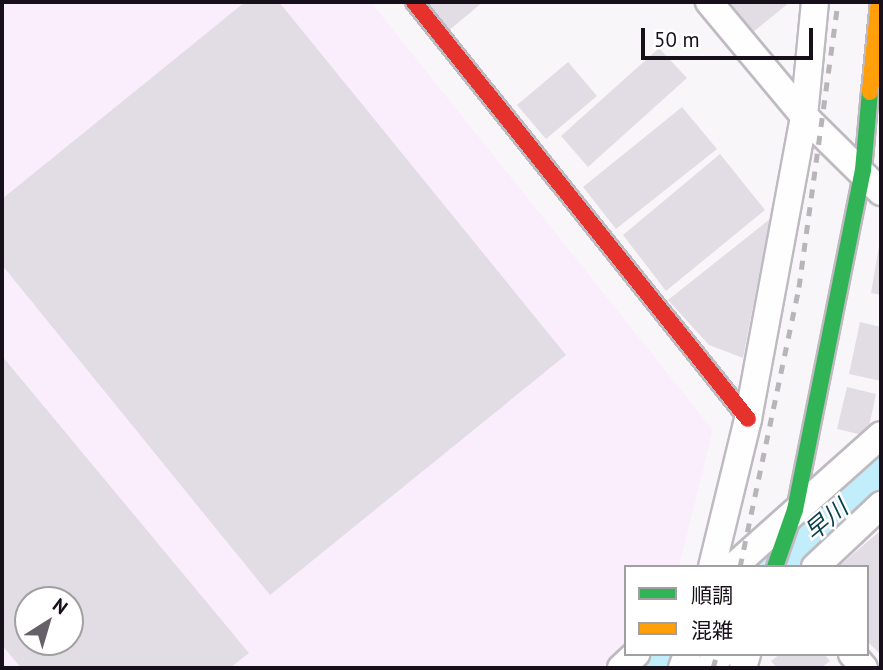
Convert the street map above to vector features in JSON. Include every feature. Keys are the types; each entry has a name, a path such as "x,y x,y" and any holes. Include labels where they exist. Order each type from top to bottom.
{"street":[{"path":"414,2 748,419"},
{"path":"709,2 804,116 863,170 881,192"},
{"path":"712,565 748,419 804,116 816,2"},
{"path":"776,565 794,510 863,170 879,2"},
{"path":"735,565 881,435"},
{"path":"817,565 881,505"},
{"path":"621,668 634,656"},
{"path":"707,668 720,656"}],"shaded area":[{"path":"2,2 371,2 713,430 679,565 624,565 624,649 601,668 2,668"}],"building":[{"path":"245,2 279,2 566,355 270,595 2,265 2,199"},
{"path":"422,2 483,2 447,32"},
{"path":"718,2 790,2 747,37"},
{"path":"659,48 687,78 588,167 561,136"},
{"path":"568,62 597,96 546,139 517,105"},
{"path":"682,107 717,149 616,229 583,187"},
{"path":"720,154 765,210 666,291 623,235"},
{"path":"770,219 743,358 709,345 668,300"},
{"path":"881,240 881,295 871,293"},
{"path":"860,322 881,327 881,381 849,374"},
{"path":"2,356 249,653 230,668 21,668 2,645"},
{"path":"847,387 876,394 867,436 837,429"},
{"path":"881,530 881,655 869,643 869,565 840,565"},
{"path":"777,656 826,656 830,661 821,668 777,668 771,661"}],"waterway":[{"name":"早川","path":"772,565 881,473"},
{"name":"早川","path":"657,668 670,656"}],"railway":[{"path":"740,565 799,287 838,2"},
{"path":"713,668 716,656"}],"traffic: fast":[{"path":"776,565 795,510 863,170 870,92"}],"traffic: slow":[{"path":"870,92 879,2"}],"traffic: jam":[{"path":"414,2 748,419"}]}
